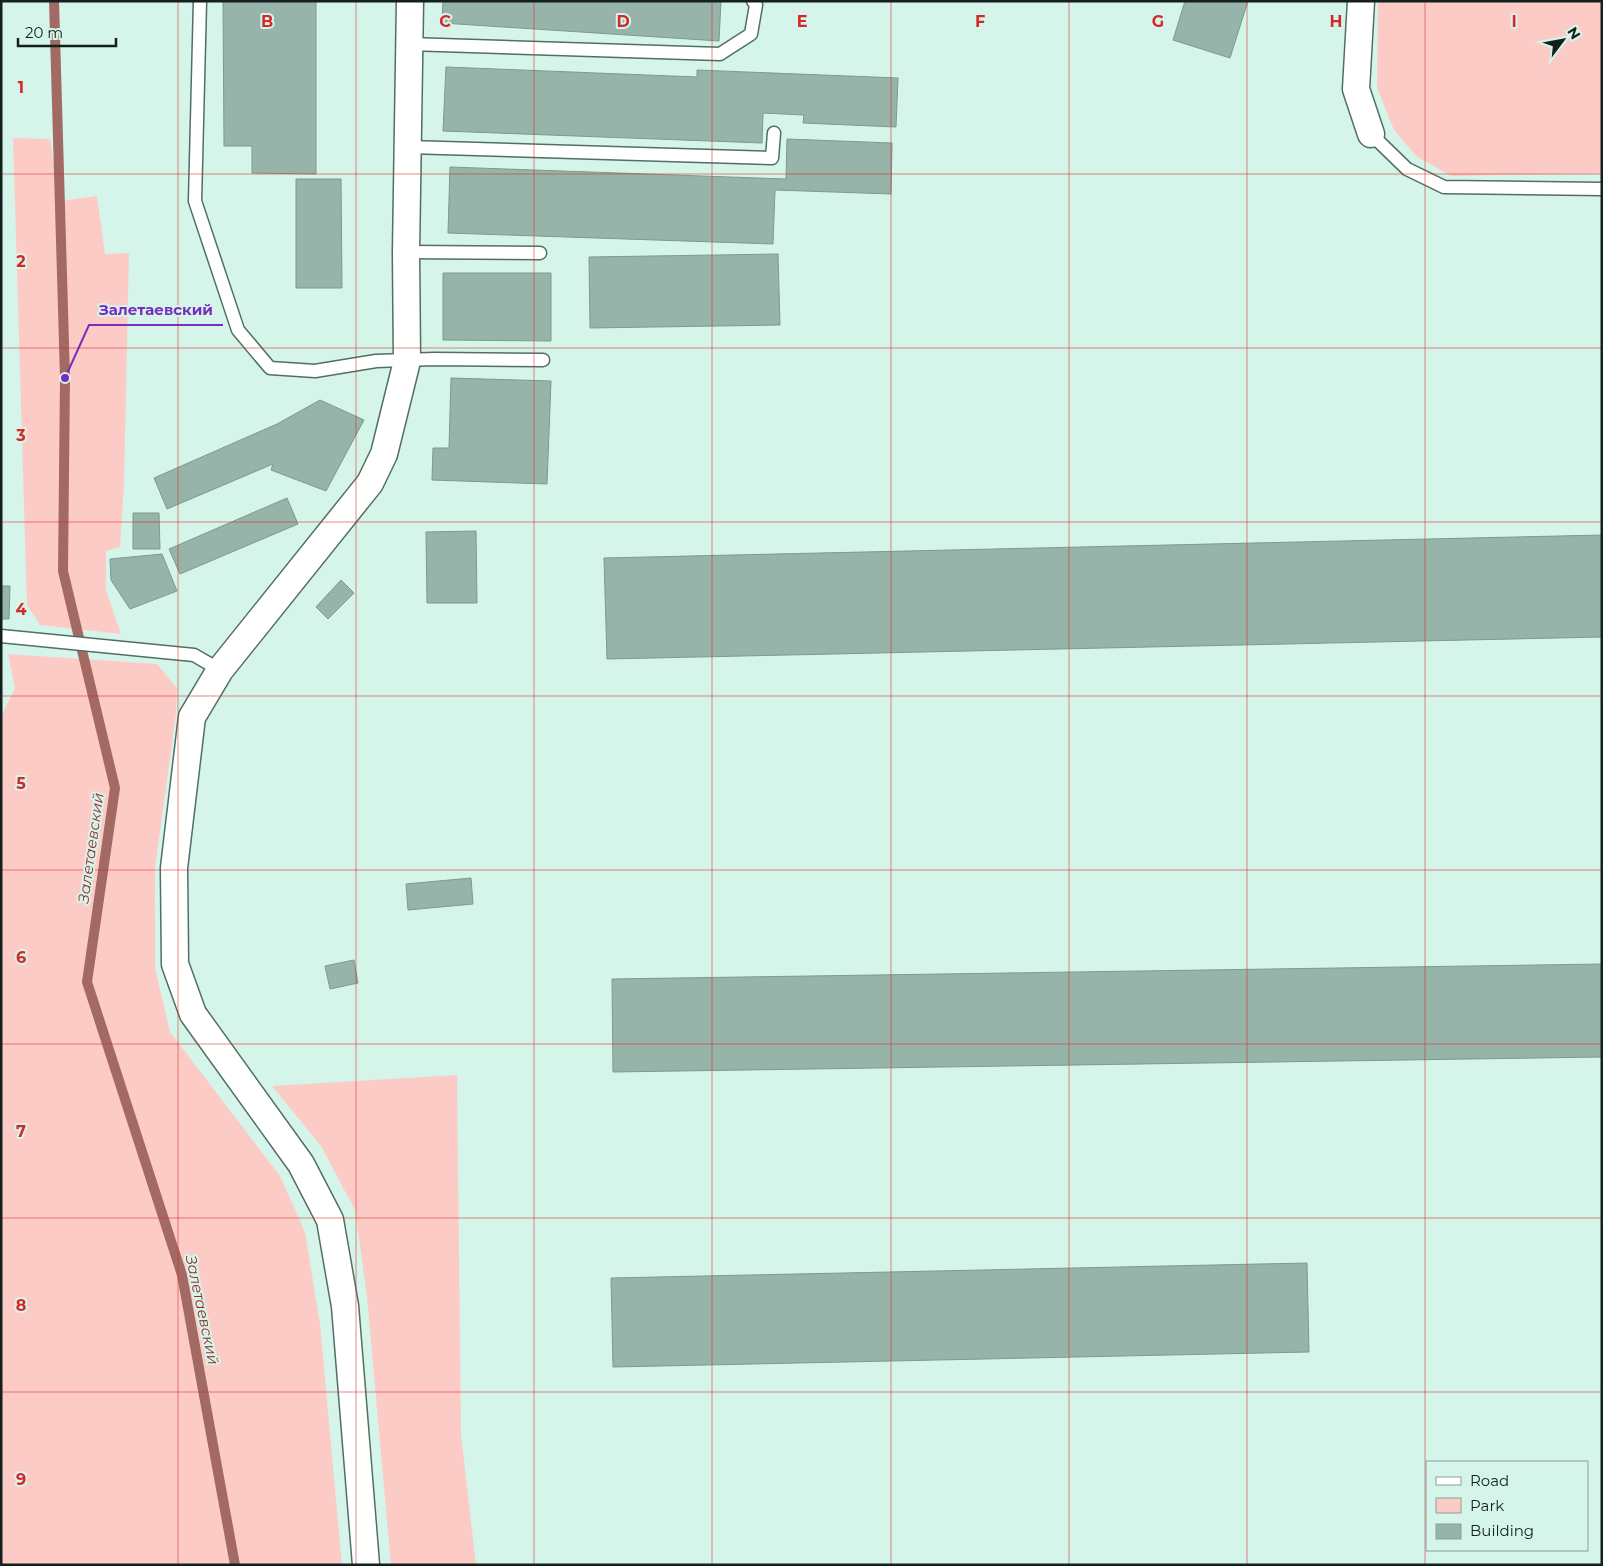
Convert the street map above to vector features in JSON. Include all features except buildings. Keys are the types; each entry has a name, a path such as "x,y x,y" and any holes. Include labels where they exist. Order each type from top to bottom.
{"street":[{"path":"366,1565 345,1306 330,1220 301,1164 192,1014 175,964 174,868 192,717 220,670 370,483 384,454 407,360 406,252 410,1"},
{"path":"1362,1 1356,89 1371,134"}],"lane":[{"path":"200,1 195,201 238,330 270,368 315,371 376,361 544,360"},
{"path":"409,44 720,54 751,34 756,5 753,1"},
{"path":"408,147 772,158 774,133"},
{"path":"1371,134 1407,169 1444,187 1602,189"},
{"path":"406,252 540,253"},
{"path":"1,636 194,655 220,670"}],"green space":[{"path":"1378,1 1602,1 1602,173 1451,176 1416,156 1394,130 1377,88"},
{"path":"13,138 50,139 60,201 97,196 105,254 129,253 124,483 120,547 106,551 106,590 121,634 40,625 27,605"},
{"path":"8,654 157,664 177,688 176,714 155,868 155,968 170,1032 280,1176 305,1232 320,1324 342,1565 1,1565 1,717 15,688"},
{"path":"457,1075 461,1435 476,1565 391,1565 367,1297 355,1210 321,1146 272,1086"}],"waterway":[{"name":"Залетаевский","path":"54,1 65,378 63,571 115,788 87,982 182,1275 235,1565"}],"place":[{"name":"Залетаевский","path":"65,378"}]}
